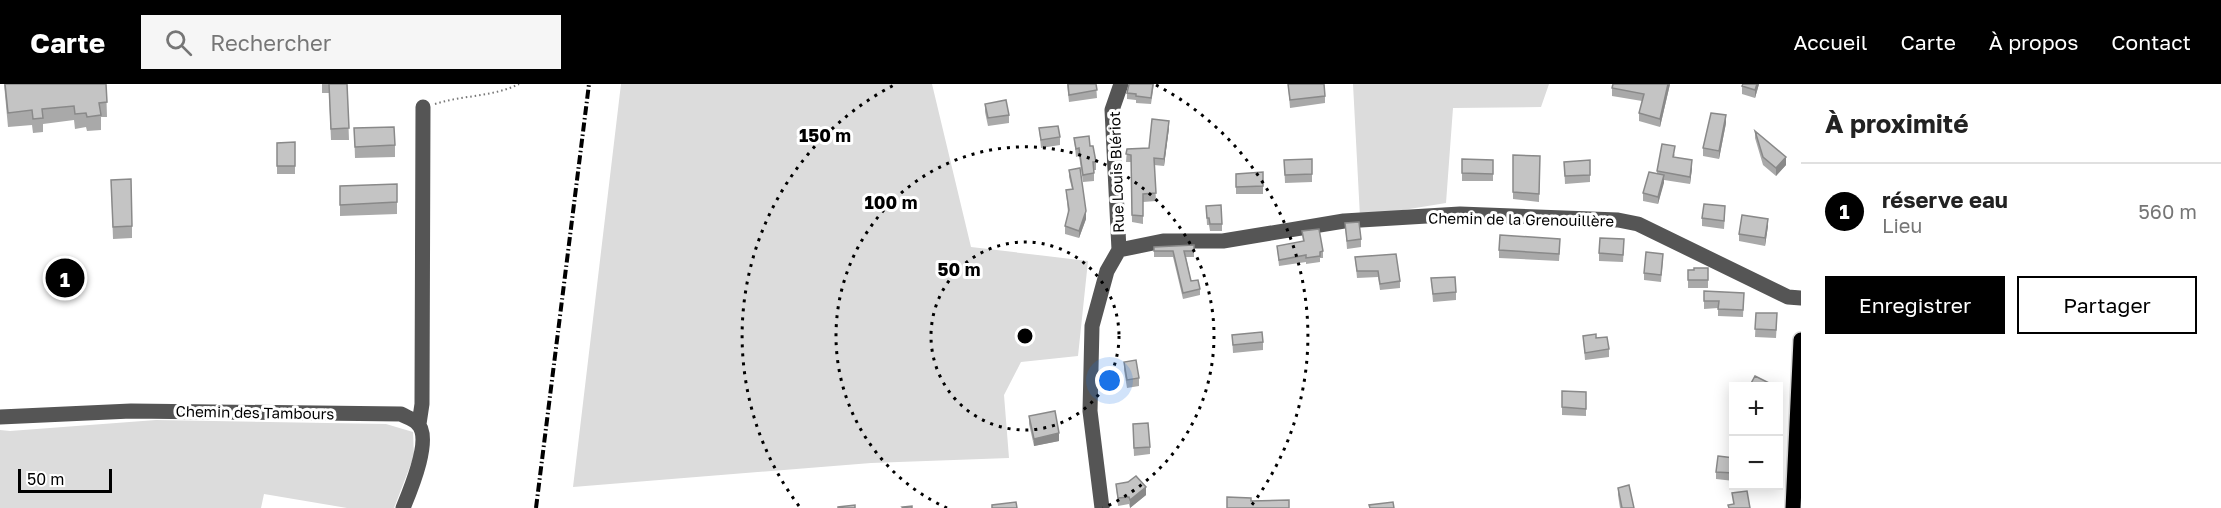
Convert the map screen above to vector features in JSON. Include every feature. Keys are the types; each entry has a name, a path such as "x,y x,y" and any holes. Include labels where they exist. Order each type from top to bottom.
{"main road":[{"path":"1793,508 1801,340"}],"street":[{"name":"Rue Louis Blériot","path":"1102,508 1090,411 1092,326 1107,271 1119,250 1112,110 1121,84"},
{"path":"403,508 418,468 422,433 418,424 422,404 423,107"},
{"name":"Chemin de la Grenouillère","path":"1119,250 1163,241 1223,241 1356,220 1460,214 1618,220 1638,224 1788,297 1801,298"},
{"name":"Chemin des Tambours","path":"0,417 131,411 401,414 418,424"}],"path":[{"path":"423,107 454,98 503,92 519,84"}],"shaded area":[{"path":"621,84 932,84 971,247 1088,261 1078,356 1021,362 1004,395 1009,458 871,463 573,487"},
{"path":"1353,84 1549,84 1541,107 1453,108 1446,203 1360,217"},
{"path":"156,420 386,424 413,432 414,456 394,508 347,508 264,494 261,508 0,508 0,430"}],"building":[{"path":"5,84 106,84 107,102 99,103 101,115 87,117 86,113 75,114 74,106 42,109 43,118 33,119 32,110 8,113"},
{"path":"329,84 347,84 349,128 331,129"},
{"path":"1068,84 1096,84 1097,90 1069,95"},
{"path":"1129,84 1153,84 1151,98 1127,93"},
{"path":"1288,84 1324,84 1325,96 1290,100"},
{"path":"1613,84 1668,84 1660,119 1639,113 1644,94 1612,88"},
{"path":"1743,84 1757,84 1755,90 1742,86"},
{"path":"1006,100 1009,115 988,118 985,104"},
{"path":"1711,113 1726,115 1719,151 1703,148"},
{"path":"1152,119 1169,121 1164,159 1154,158 1156,193 1143,194 1143,216 1132,215 1131,155 1126,154 1127,149 1149,148"},
{"path":"1058,126 1060,137 1041,140 1039,128"},
{"path":"394,127 395,145 355,147 354,128"},
{"path":"1755,131 1786,157 1776,168 1763,157"},
{"path":"1089,136 1096,162 1093,162 1094,173 1083,175 1079,148 1076,149 1074,138"},
{"path":"295,142 295,166 277,166 277,143"},
{"path":"1662,144 1675,146 1673,157 1692,160 1690,177 1657,171"},
{"path":"1513,155 1540,156 1539,194 1513,192"},
{"path":"1312,159 1312,174 1285,175 1284,160"},
{"path":"1462,159 1493,160 1493,174 1462,173"},
{"path":"1590,160 1590,175 1565,176 1564,162"},
{"path":"1080,168 1086,211 1079,231 1065,226 1069,210 1066,190 1073,189 1069,170"},
{"path":"1263,172 1263,186 1236,187 1236,174"},
{"path":"1649,172 1664,175 1658,197 1643,193"},
{"path":"131,179 132,226 113,227 111,180"},
{"path":"397,184 397,202 340,205 340,186"},
{"path":"1704,204 1725,206 1724,221 1702,218"},
{"path":"1221,205 1222,224 1210,224 1206,206"},
{"path":"1742,215 1768,219 1765,238 1739,234"},
{"path":"1359,222 1361,239 1347,241 1345,223"},
{"path":"1319,229 1323,251 1320,252 1320,256 1306,258 1306,255 1279,260 1277,246 1304,241 1302,231"},
{"path":"1500,235 1560,239 1559,254 1499,250"},
{"path":"1600,238 1624,239 1623,255 1599,253"},
{"path":"1194,245 1194,251 1184,251 1191,281 1198,280 1200,289 1183,293 1173,251 1154,251 1154,247"},
{"path":"1646,252 1663,254 1661,275 1644,273"},
{"path":"1396,254 1400,281 1380,284 1378,271 1357,271 1355,257"},
{"path":"64,261 70,264 73,270 70,276 64,279 58,276 55,270 58,264"},
{"path":"1694,268 1708,268 1708,280 1688,280 1688,270 1694,270"},
{"path":"1455,277 1456,292 1433,294 1431,278"},
{"path":"1704,291 1744,293 1743,310 1718,309 1719,301 1704,301"},
{"path":"1756,313 1777,313 1776,330 1755,329"},
{"path":"1262,332 1263,342 1233,345 1232,335"},
{"path":"1596,334 1596,338 1607,337 1609,349 1585,353 1583,336"},
{"path":"1136,360 1139,378 1127,380 1124,362"},
{"path":"1755,376 1767,382 1752,382"},
{"path":"1562,391 1586,392 1586,409 1562,407"},
{"path":"1055,411 1059,433 1034,439 1029,416"},
{"path":"1148,423 1150,447 1134,448 1133,424"},
{"path":"1718,456 1729,457 1729,473 1716,472"},
{"path":"1136,476 1146,487 1130,500 1129,497 1118,498 1116,484 1128,482"},
{"path":"1629,485 1634,508 1622,508 1618,488"},
{"path":"1747,491 1750,508 1729,508 1728,505 1734,504 1732,493"},
{"path":"1227,497 1251,498 1251,501 1289,500 1289,508 1227,508"},
{"path":"1016,502 1017,508 992,508 992,505"},
{"path":"1393,502 1394,508 1370,508 1369,505"},
{"path":"855,505 855,508 838,508 838,507"}],"railway":[{"path":"536,508 589,84"}],"place":[{"name":"réserve eau","path":"65,278"}]}
